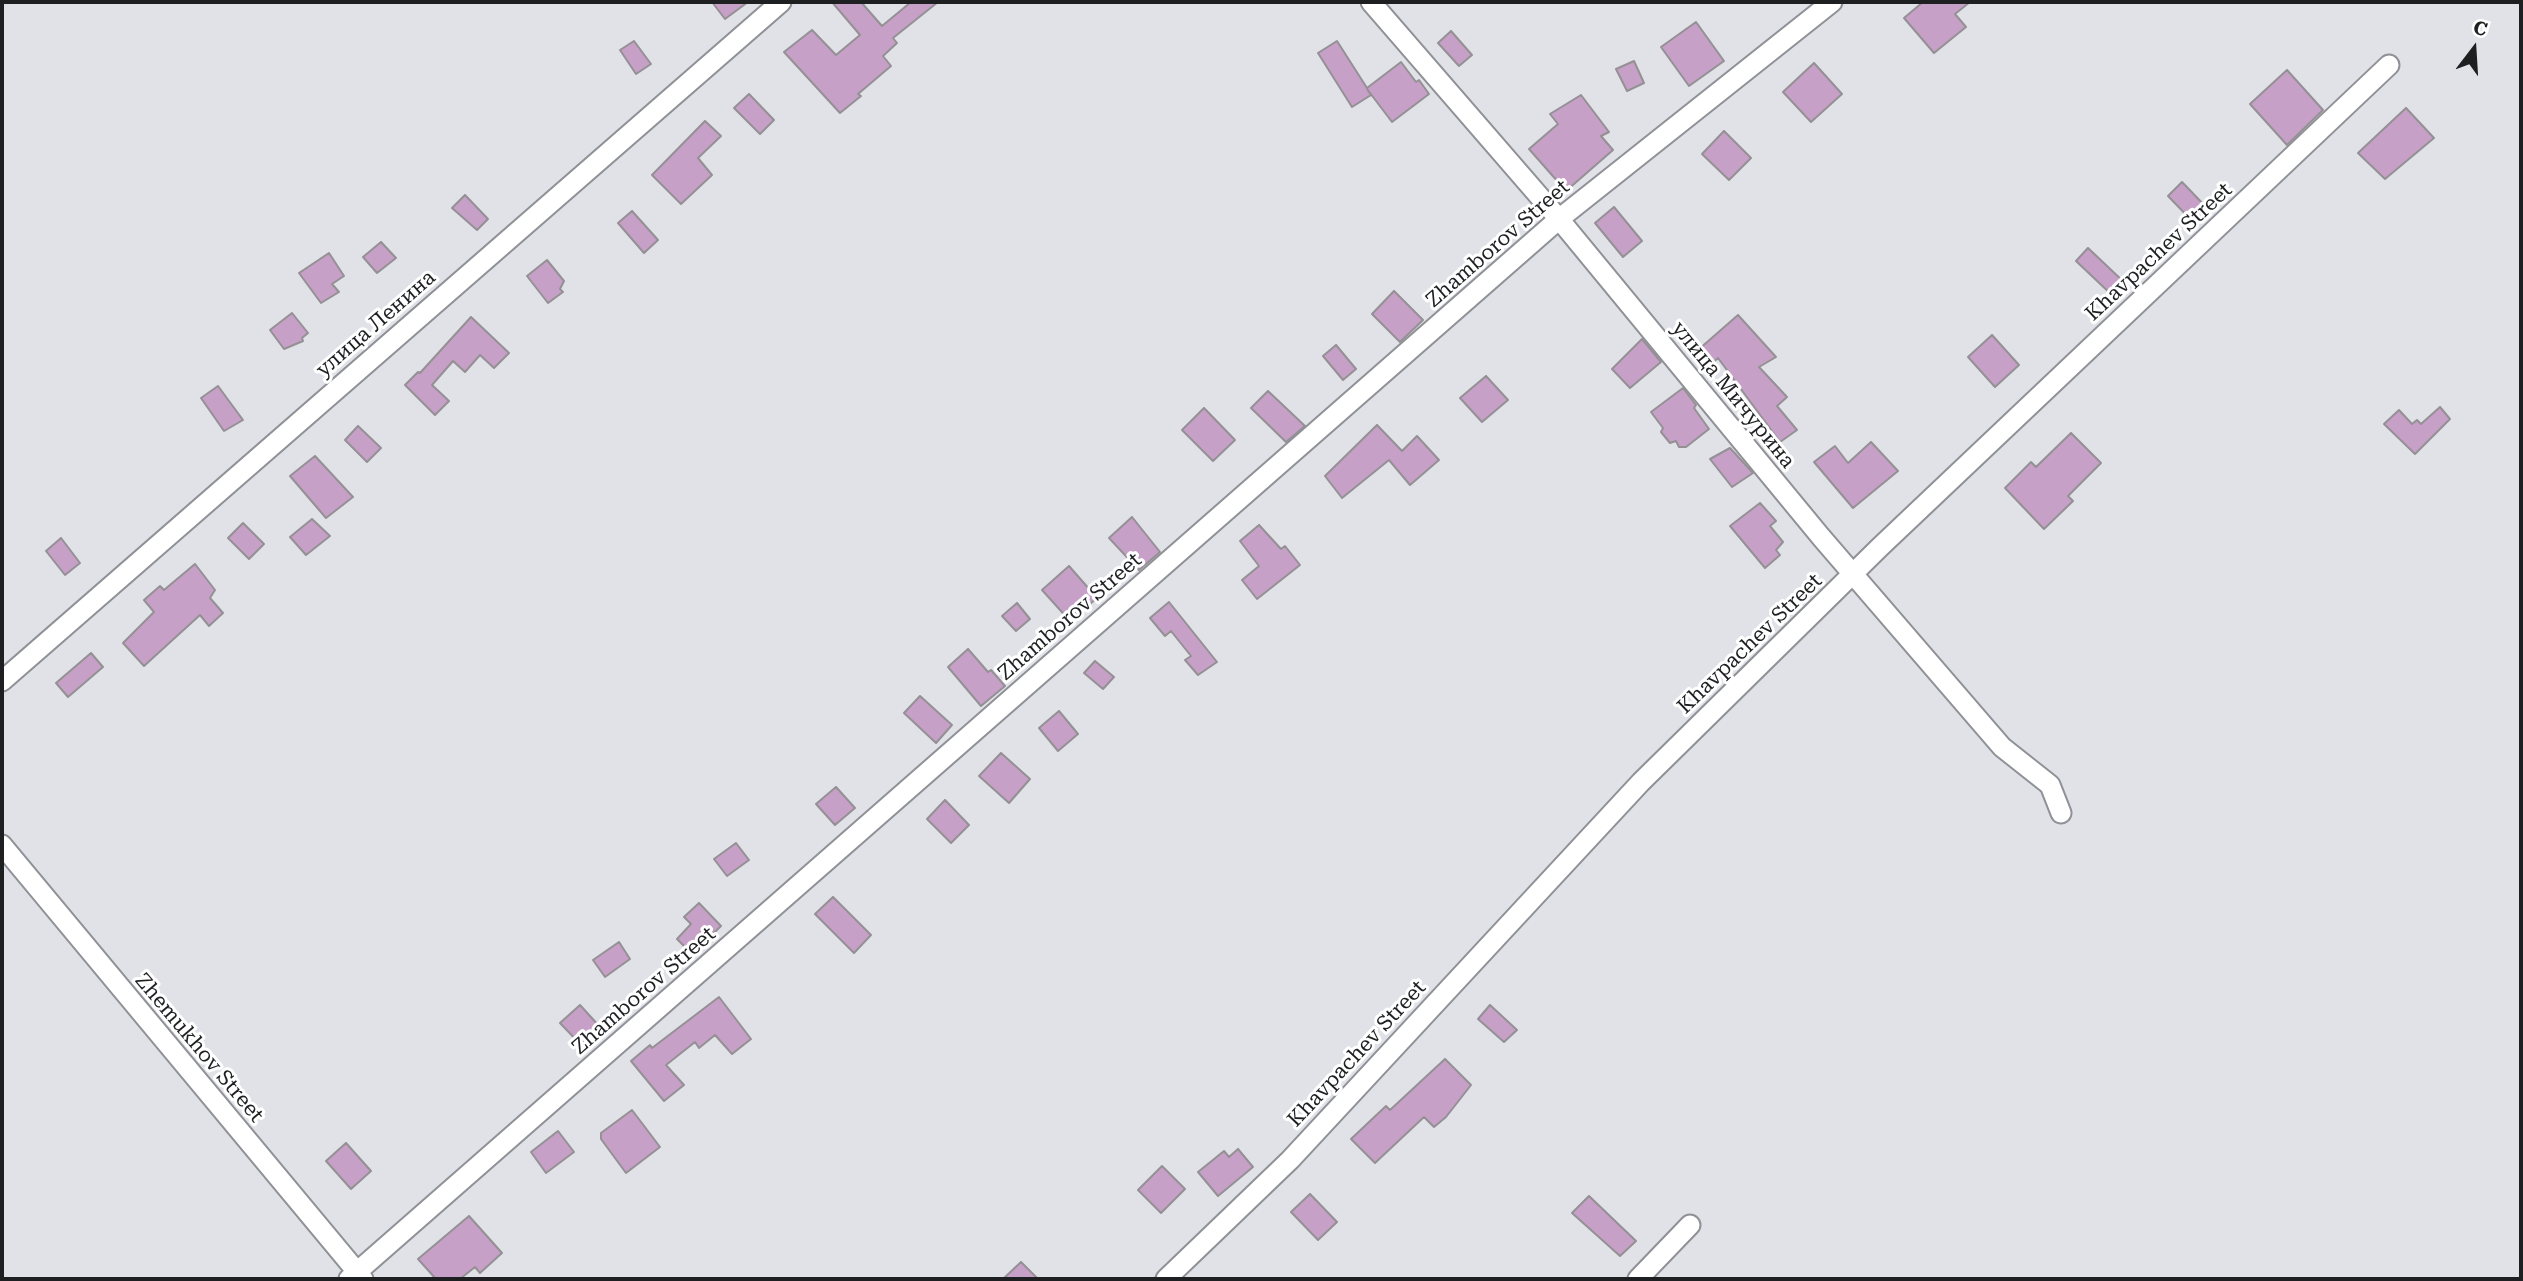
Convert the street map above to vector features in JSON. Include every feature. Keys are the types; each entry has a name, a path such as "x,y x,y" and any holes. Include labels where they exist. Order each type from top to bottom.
{"street":[{"name":"улица Ленина","path":"2,681 781,2"},
{"name":"улица Мичурина","path":"1371,2 1559,219 1853,574 2002,747 2050,785 2061,813"},
{"name":"Zhamborov Street","path":"356,1277 1559,219 1832,2"},
{"name":"Khavpachev Street","path":"1167,1279 1290,1160 1641,782 1853,574 2389,65"},
{"name":"Zhemukhov Street","path":"2,845 356,1277"},
{"path":"1638,1279 1690,1225"}],"building":[{"path":"712,2 748,2 725,19"},
{"path":"832,2 861,2 882,26 911,2 938,2 893,38 897,43 883,56 891,66 840,113 784,52 812,30 836,55 860,35"},
{"path":"1923,2 1970,2 1955,14 1966,27 1934,53 1904,18"},
{"path":"1696,22 1724,61 1689,86 1661,47"},
{"path":"1451,31 1472,55 1459,66 1438,43"},
{"path":"634,41 651,64 636,74 620,50"},
{"path":"1337,41 1367,88 1401,62 1429,94 1392,122 1367,89 1371,95 1352,107 1318,53"},
{"path":"1634,61 1644,83 1627,91 1616,69"},
{"path":"1814,63 1842,94 1811,122 1783,92"},
{"path":"2287,70 2323,110 2287,145 2250,104"},
{"path":"749,94 774,120 760,134 734,108"},
{"path":"1581,95 1609,132 1601,136 1613,150 1566,191 1529,149 1558,124 1550,114"},
{"path":"2406,108 2434,138 2385,179 2358,153"},
{"path":"705,121 721,136 698,158 712,175 681,204 652,175"},
{"path":"1724,131 1751,158 1729,180 1702,154"},
{"path":"2182,182 2208,209 2194,223 2168,196"},
{"path":"465,195 488,219 477,230 452,208"},
{"path":"1614,207 1642,241 1623,257 1595,223"},
{"path":"632,211 658,240 644,253 618,223"},
{"path":"381,242 396,258 377,273 363,257"},
{"path":"2088,248 2126,284 2114,297 2076,261"},
{"path":"329,253 344,276 332,284 339,292 321,303 299,273"},
{"path":"547,260 564,281 560,289 563,292 548,303 527,276"},
{"path":"1394,291 1423,320 1400,342 1372,314"},
{"path":"292,313 308,333 302,338 303,341 284,349 270,330"},
{"path":"1738,315 1776,357 1759,367 1787,397 1777,406 1797,430 1780,442 1718,358 1710,365 1698,350"},
{"path":"471,317 509,353 494,368 480,355 465,372 453,361 432,385 449,401 435,415 405,385 420,373"},
{"path":"1992,335 2019,365 1995,387 1968,357"},
{"path":"1642,339 1661,362 1630,388 1612,369"},
{"path":"1336,345 1356,369 1343,380 1323,356"},
{"path":"1486,376 1508,400 1482,422 1460,398"},
{"path":"218,386 243,420 224,431 201,398"},
{"path":"1683,388 1709,429 1686,447 1679,447 1676,441 1670,443 1661,432 1663,428 1651,412"},
{"path":"1268,391 1305,426 1286,442 1251,408"},
{"path":"2440,407 2450,419 2415,454 2384,424 2399,410 2412,424 2417,420 2421,424"},
{"path":"1204,408 1235,440 1213,461 1182,430"},
{"path":"1377,425 1402,451 1417,436 1439,460 1410,485 1389,460 1342,498 1325,476"},
{"path":"358,426 381,448 367,462 345,440"},
{"path":"2071,433 2101,463 2068,496 2073,501 2044,529 2005,488 2031,462 2036,467"},
{"path":"1871,442 1898,471 1853,508 1814,462 1835,446 1848,463"},
{"path":"1730,448 1753,473 1732,487 1710,459"},
{"path":"315,456 353,497 326,518 290,476"},
{"path":"1760,503 1776,521 1770,526 1783,542 1776,550 1780,555 1765,568 1730,526"},
{"path":"1132,517 1160,552 1139,570 1109,538"},
{"path":"312,519 330,536 306,555 290,537"},
{"path":"243,523 264,544 249,559 228,538"},
{"path":"1259,525 1281,549 1285,546 1300,565 1257,599 1242,580 1259,566 1240,541"},
{"path":"61,538 80,563 65,575 46,551"},
{"path":"195,564 215,590 210,598 223,613 209,626 200,615 144,666 123,643 154,612 144,600 160,586 164,590"},
{"path":"1069,566 1097,598 1070,621 1042,590"},
{"path":"1169,602 1217,662 1198,675 1185,660 1191,656 1171,631 1165,636 1150,618"},
{"path":"1017,603 1030,619 1016,631 1002,616"},
{"path":"968,649 988,672 991,670 1005,686 981,706 948,667"},
{"path":"91,653 103,667 68,697 56,683"},
{"path":"1095,661 1114,677 1103,689 1084,673"},
{"path":"920,696 952,725 936,743 904,713"},
{"path":"1059,711 1078,734 1058,751 1039,728"},
{"path":"1001,753 1030,779 1009,803 979,776"},
{"path":"836,787 855,808 835,825 816,804"},
{"path":"945,800 969,825 951,843 927,819"},
{"path":"736,843 749,860 727,876 714,859"},
{"path":"833,897 871,935 854,953 815,914"},
{"path":"699,903 721,926 692,954 677,939 691,924 684,917"},
{"path":"619,942 630,959 605,977 593,960"},
{"path":"719,997 751,1039 732,1054 715,1035 699,1048 695,1042 666,1065 684,1085 664,1101 631,1061"},
{"path":"580,1005 600,1027 581,1045 560,1023"},
{"path":"1490,1005 1517,1030 1504,1042 1478,1019"},
{"path":"1445,1059 1471,1085 1446,1117 1434,1127 1424,1117 1375,1163 1351,1139 1386,1106 1390,1110"},
{"path":"632,1110 660,1147 626,1173 601,1139 601,1133"},
{"path":"558,1131 574,1152 546,1173 531,1152"},
{"path":"346,1143 371,1171 351,1189 326,1161"},
{"path":"1238,1149 1253,1167 1218,1196 1198,1172 1224,1151 1229,1157"},
{"path":"1162,1166 1185,1189 1161,1213 1138,1190"},
{"path":"1310,1194 1337,1222 1318,1240 1291,1212"},
{"path":"1589,1196 1636,1241 1620,1256 1572,1213"},
{"path":"469,1216 502,1253 480,1273 475,1267 460,1279 436,1279 418,1259"},
{"path":"1021,1262 1038,1279 1003,1279"}]}
